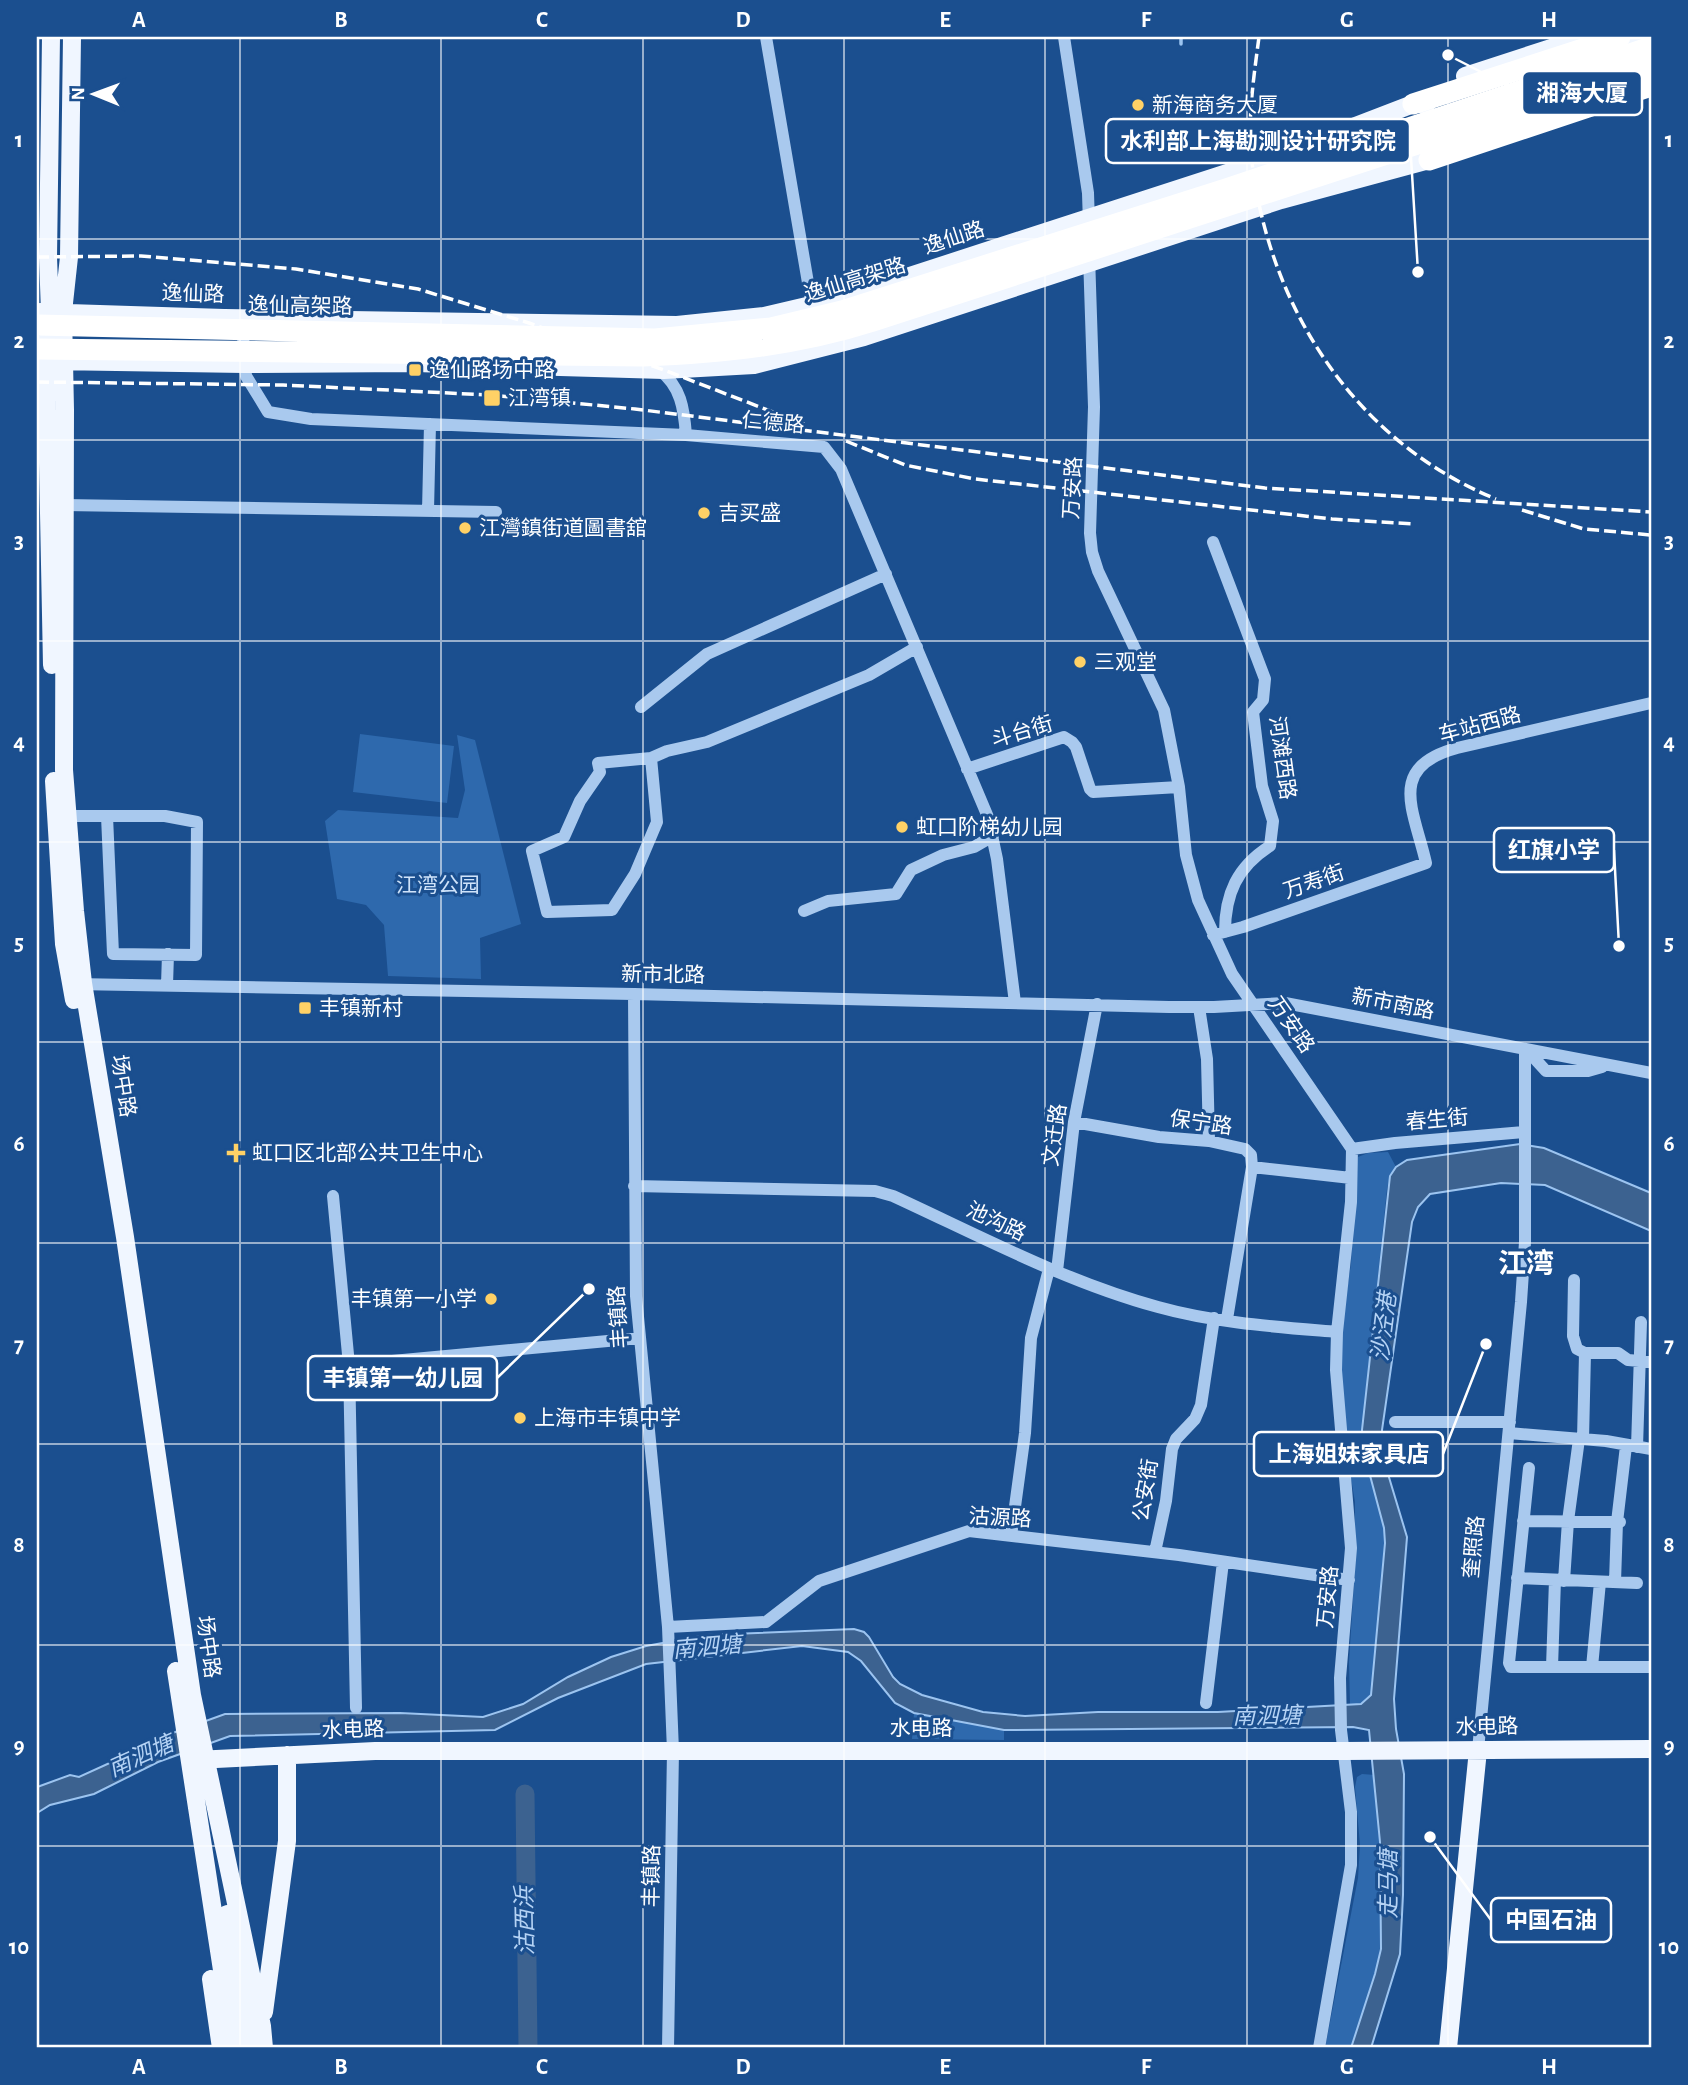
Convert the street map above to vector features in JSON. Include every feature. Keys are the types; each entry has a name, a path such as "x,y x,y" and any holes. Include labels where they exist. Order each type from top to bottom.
{"highway":[{"path":"1413,104 1620,37"},
{"name":"逸仙高架路","path":"47,315 655,339 771,328 842,312 1226,189 1651,47"},
{"name":"逸仙高架路","path":"44,366 643,356 742,350 774,345 854,327 1651,68"},
{"path":"1429,160 1651,86"}],"main road":[{"path":"51,37 44,366 415,363 659,370 754,365 820,350 1282,200 1429,160 1463,158 1651,96"},
{"path":"47,315 69,257 72,37"},
{"path":"1413,104 1438,86 1584,37"},
{"name":"逸仙路","path":"47,315 677,325 764,316 879,286 1270,159 1413,104 1437,104 1647,37"},
{"path":"1429,160 1459,140 1651,77"},
{"path":"1270,159 1262,168 1262,186 1271,198 1282,200"},
{"name":"场中路","path":"44,366 64,505 64,770 77,984 143,1427 196,1751 234,2048"},
{"name":"场中路","path":"44,366 54,808 64,944 77,984"},
{"name":"水电路","path":"196,1751 287,1755 375,1751 1651,1749"},
{"name":"奎照路","path":"1448,2048 1478,1750"},
{"name":"场中路","path":"196,1751 217,1812 262,2026 264,2048"},
{"name":"场中路","path":"196,1751 185,1777 184,1796 197,1866 221,2048"},
{"path":"262,2026 287,1841 287,1755"},
{"name":"场中路","path":"217,1812 213,1836 250,2048"}],"street":[{"path":"766,37 820,350"},
{"name":"万安路","path":"1064,37 1088,193 1094,407 1090,533 1092,552 1114,607 1156,688 1164,710 1179,787 1186,855 1192,883 1219,933 1232,974 1352,1149 1337,1332 1336,1391 1350,1515 1351,1548 1340,1699 1343,1751 1352,1812 1351,1866 1319,2048"},
{"name":"仁德路","path":"242,318 246,376 268,412 311,419 686,435 824,447 841,469 993,836 1015,1003"},
{"path":"659,370 681,396 686,435"},
{"path":"428,511 430,424"},
{"path":"64,505 496,512"},
{"name":"河滩西路","path":"1213,542 1265,679 1263,700 1253,712 1262,786 1273,821 1270,846 1256,855 1234,883 1219,933"},
{"path":"641,707 707,654 886,574"},
{"path":"651,758 657,822 635,874 612,910 547,912 532,851 564,837 580,802 600,772 598,763 651,758 667,751 707,742 869,675 916,647"},
{"name":"车站西路","path":"1426,863 1409,787 1415,773 1425,762 1449,750 1651,703"},
{"name":"斗台街","path":"967,769 1064,737 1076,747 1093,792 1179,787"},
{"path":"68,816 107,816 166,817 197,822 196,955 113,954 107,816"},
{"path":"804,911 828,901 896,894 911,870 943,855 974,847 993,836"},
{"name":"万寿街","path":"1219,933 1426,863"},
{"path":"167,954 167,985"},
{"name":"新市北路","path":"77,984 1199,1007 1253,1004"},
{"name":"丰镇路","path":"634,994 636,1296 668,1632 673,1751 668,2048"},
{"name":"新市南路","path":"1253,1004 1285,1003 1651,1073"},
{"name":"文迁路","path":"1010,1536 1025,1433 1031,1338 1053,1270 1074,1122 1097,1004"},
{"path":"1199,1007 1207,1059 1209,1141"},
{"name":"奎照路","path":"1478,1750 1521,1302 1525,1182 1525,1049"},
{"name":"保宁路","path":"1074,1122 1159,1137 1209,1141 1245,1149 1251,1155 1252,1167"},
{"name":"春生街","path":"1352,1149 1395,1143 1525,1137"},
{"path":"1252,1167 1351,1178"},
{"name":"公安街","path":"1155,1552 1166,1501 1172,1449 1176,1440 1195,1419 1201,1405 1252,1167"},
{"name":"池沟路","path":"634,1186 875,1191 906,1202 1053,1270 1158,1307 1220,1319 1337,1332"},
{"path":"333,1196 349,1365 356,1708"},
{"path":"1574,1280 1574,1343 1577,1349 1585,1353 1618,1353 1628,1360 1645,1362"},
{"path":"1615,1582 1618,1522 1645,1362 1641,1322"},
{"path":"349,1365 640,1338"},
{"path":"1552,1667 1560,1581 1581,1439 1585,1353"},
{"path":"1395,1422 1509,1428 1651,1449"},
{"path":"1529,1468 1509,1663 1511,1667 1651,1667"},
{"path":"1523,1521 1618,1522"},
{"name":"沽源路","path":"668,1632 766,1622 819,1581 969,1531 1155,1552 1349,1580"},
{"path":"1206,1703 1223,1562"},
{"path":"1517,1578 1637,1583"},
{"path":"1592,1667 1600,1582"}],"green space":[{"path":"360,734 454,746 447,803 353,792"},
{"name":"江湾公园","path":"457,735 475,740 521,924 480,938 481,979 388,976 384,925 366,905 337,899 325,821 338,810 458,818 465,790"},
{"path":"1388,1152 1396,1167 1390,1176 1387,1189 1362,1430 1363,1449 1384,1528 1385,1543 1371,1695 1361,1704 1350,1705 1355,1502 1344,1437 1339,1378 1343,1315 1351,1264 1358,1157 1368,1153"},
{"path":"914,1713 1004,1730 1004,1740 912,1739"},
{"path":"1362,1774 1375,1775 1382,1905 1378,1962 1351,2048 1325,2048 1358,1878 1360,1845 1355,1787 1357,1777"}],"water":[{"path":"1520,1144 1544,1148 1651,1193 1651,1231 1545,1185 1501,1183 1430,1194 1418,1207 1412,1222 1382,1430 1388,1474 1407,1537 1394,1699 1404,1774 1403,1895 1400,1954 1371,2048 1351,2048 1381,1949 1380,1842 1369,1730 1353,1727 1004,1730 914,1713 895,1703 861,1661 848,1652 802,1646 646,1664 558,1698 495,1730 230,1736 158,1762 94,1794 50,1805 37,1813 37,1787 70,1775 79,1777 156,1739 225,1714 400,1713 483,1717 523,1704 568,1677 611,1657 646,1646 707,1635 854,1629 869,1637 900,1684 922,1695 983,1712 1025,1716 1098,1712 1218,1712 1361,1704 1371,1695 1385,1543 1384,1528 1363,1449 1362,1430 1390,1176 1396,1167 1407,1160"}],"waterway":[{"path":"1181,37 1181,44"},
{"name":"沽西浜","path":"525,1794 528,2048"}],"railway":[{"path":"1259,37 1253,80 1251,153 1260,209 1276,262 1297,313 1326,360 1360,404 1400,442 1445,474 1496,499"},
{"path":"37,257 141,256 296,269 418,289 529,323 664,370 804,424"},
{"path":"37,382 283,385 490,395 635,409 1265,488 1651,512"},
{"path":"846,441 905,465 975,479 1332,519 1415,524"},
{"path":"1522,510 1584,529 1651,535"}],"place":[{"name":"湘海大厦","path":"1448,55"},
{"name":"新海商务大厦","path":"1138,105"},
{"name":"水利部上海勘测设计研究院","path":"1418,272"},
{"name":"逸仙路场中路","path":"415,370"},
{"name":"江湾镇","path":"492,398"},
{"name":"吉买盛","path":"704,513"},
{"name":"江灣鎮街道圖書舘","path":"465,528"},
{"name":"三观堂","path":"1080,662"},
{"name":"虹口阶梯幼儿园","path":"902,827"},
{"name":"红旗小学","path":"1619,946"},
{"name":"丰镇新村","path":"305,1008"},
{"name":"虹口区北部公共卫生中心","path":"236,1153"},
{"name":"丰镇第一幼儿园","path":"589,1289"},
{"name":"丰镇第一小学","path":"491,1299"},
{"name":"上海姐妹家具店","path":"1486,1344"},
{"name":"上海市丰镇中学","path":"520,1418"},
{"name":"中国石油","path":"1430,1837"}],"district":[{"name":"江湾","path":"1526,1265"}],"water label":[{"name":"沙泾港","path":"1385,1327"},
{"name":"南泗塘","path":"707,1648"},
{"name":"南泗塘","path":"1267,1717"},
{"name":"南泗塘","path":"141,1757"},
{"name":"走马塘","path":"1389,1884"}]}
